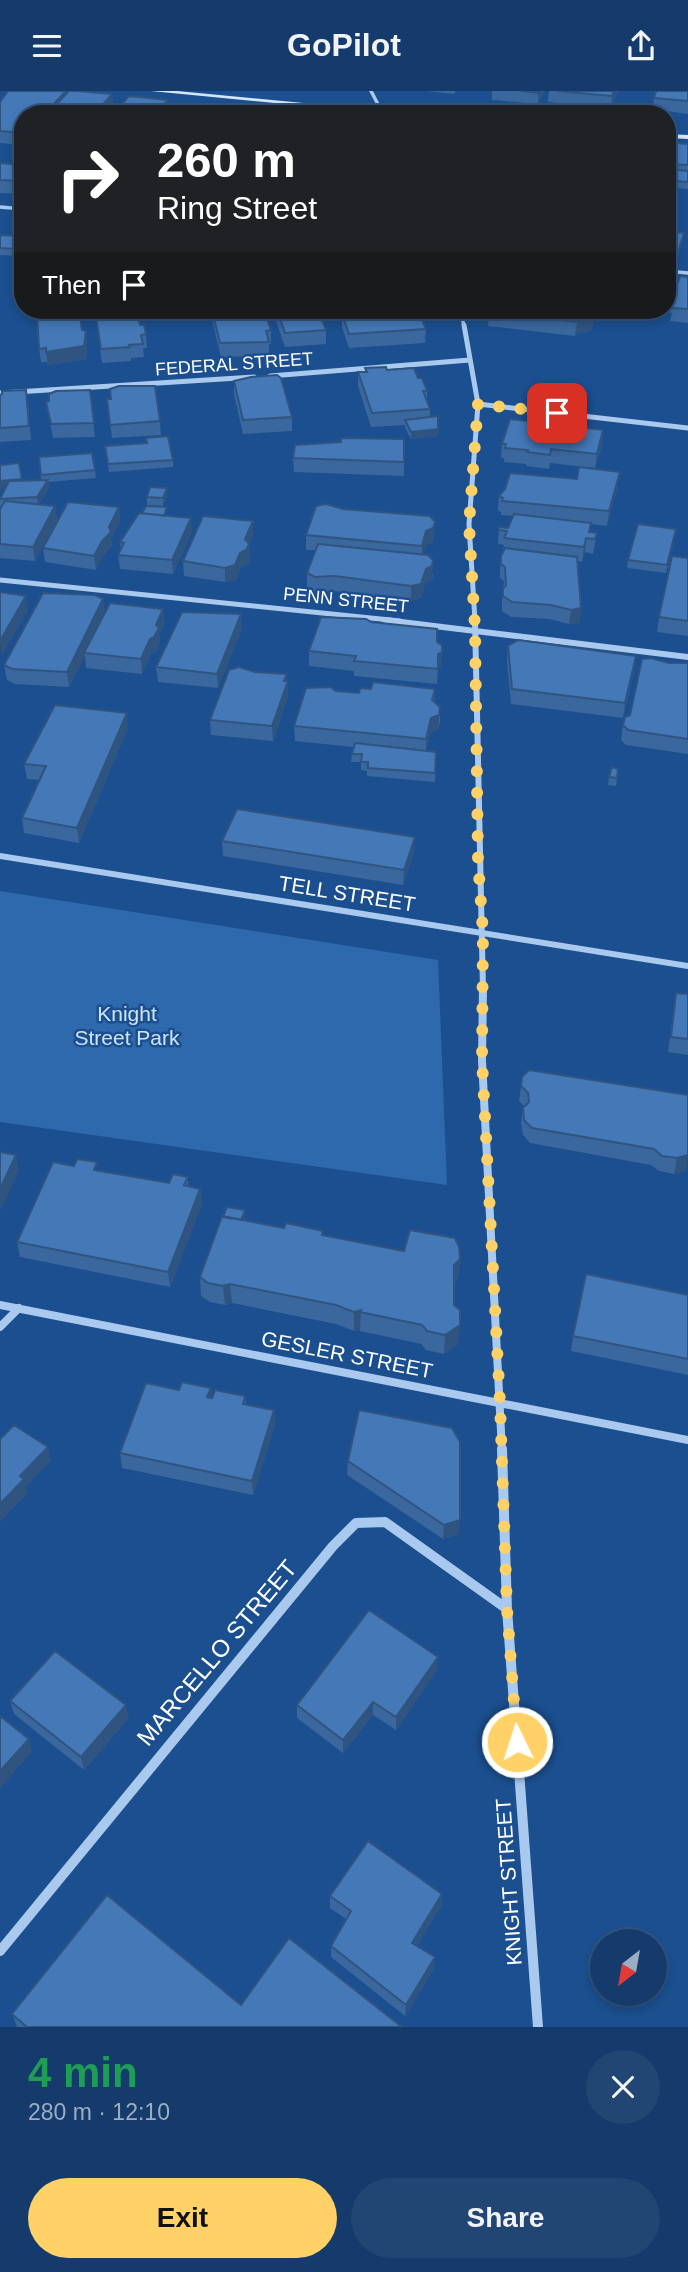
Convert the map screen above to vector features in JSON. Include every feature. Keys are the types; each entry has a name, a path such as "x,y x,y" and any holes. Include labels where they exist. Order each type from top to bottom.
{"main road":[{"path":"154,91 306,105"}],"street":[{"name":"KNIGHT STREET","path":"463,319 478,404 469,524 475,628 478,860 483,933 482,1060 500,1403 507,1609 538,2027"},
{"name":"FEDERAL STREET","path":"0,393 470,360"},
{"path":"478,404 688,428"},
{"name":"PENN STREET","path":"0,579 475,628 688,657"},
{"name":"TELL STREET","path":"0,856 688,966"},
{"name":"GESLER STREET","path":"0,1305 688,1440"},
{"path":"0,1327 19,1308"},
{"name":"MARCELLO STREET","path":"0,1951 315,1567 356,1523 385,1522 507,1609"}],"green space":[{"name":"Knight Street Park","path":"0,891 438,960 447,1185 0,1122"}],"building":[{"path":"8,91 66,91 53,105 14,105 14,132 0,131 0,102"},
{"path":"69,91 112,94 103,105 56,105"},
{"path":"557,91 614,91 612,96"},
{"path":"656,91 688,91 688,101 654,98"},
{"path":"129,96 168,100 163,105 121,105"},
{"path":"676,143 688,144 688,165 676,164"},
{"path":"0,163 14,164 14,181 0,180"},
{"path":"676,170 688,171 688,182 676,181"},
{"path":"676,232 684,233 676,252"},
{"path":"0,235 14,236 14,249 0,248"},
{"path":"680,276 688,277 688,309 676,308 676,285"},
{"path":"37,319 80,319 82,330 86,331 84,346 46,352 46,348 39,349"},
{"path":"96,319 139,319 140,325 144,325 146,334 141,335 143,344 101,349"},
{"path":"214,319 267,319 271,330 266,331 269,342 220,343"},
{"path":"280,319 322,319 326,330 285,333"},
{"path":"344,319 422,319 426,329 349,334"},
{"path":"548,319 578,319 577,322"},
{"path":"386,367 387,370 414,368 418,378 422,378 427,391 423,391 430,409 372,413 358,372 367,372 365,368"},
{"path":"277,375 281,378 292,417 243,420 234,381"},
{"path":"119,386 155,386 160,421 110,425 107,399 111,399 110,389"},
{"path":"26,390 29,426 0,428 2,391"},
{"path":"90,390 94,423 51,424 46,402 49,401 49,394 56,391"},
{"path":"438,416 438,429 411,432 405,420"},
{"path":"510,419 603,430 597,454 551,449 550,455 505,448 506,444 502,444"},
{"path":"168,436 173,460 108,464 105,446 147,443 146,438"},
{"path":"341,438 404,439 404,462 293,458 295,445 341,442"},
{"path":"92,453 95,470 41,475 39,457"},
{"path":"19,463 22,479 0,481 0,465"},
{"path":"579,467 620,472 609,511 502,501 503,498 499,496 505,489 510,473 577,479"},
{"path":"48,480 37,497 0,499 9,481"},
{"path":"150,487 167,488 163,498 147,497"},
{"path":"5,501 55,506 33,547 0,544 0,509"},
{"path":"68,502 119,507 109,527 111,532 102,541 94,556 43,548"},
{"path":"326,504 343,509 430,516 435,522 433,528 426,531 422,546 306,535 316,506"},
{"path":"146,506 167,507 164,516 142,513"},
{"path":"139,513 191,518 172,560 118,555 124,543 120,542"},
{"path":"514,514 591,523 589,532 597,533 595,539 586,538 584,547 504,538 507,531 499,530 499,527 508,528"},
{"path":"203,516 253,521 245,539 249,544 247,549 240,553 235,565 225,568 183,561"},
{"path":"638,524 676,529 667,565 628,560"},
{"path":"318,544 428,555 433,560 432,566 426,569 421,584 411,586 334,576 315,577 307,573"},
{"path":"505,548 577,557 581,608 571,610 551,605 512,602 503,596 503,588 506,586 505,567 501,564 501,556"},
{"path":"672,556 688,558 688,621 659,617"},
{"path":"0,592 26,596 0,641"},
{"path":"43,593 95,595 103,599 67,672 12,669 4,665"},
{"path":"110,603 163,609 156,625 159,628 150,639 141,659 84,653"},
{"path":"182,612 241,614 217,674 156,667"},
{"path":"321,617 366,619 371,622 437,629 437,642 442,645 442,652 438,654 438,669 354,661 356,656 309,651"},
{"path":"518,640 636,656 625,703 512,689 508,646"},
{"path":"651,658 669,663 688,663 688,739 628,730 623,725 625,717 630,715 642,659"},
{"path":"239,667 255,672 287,674 284,681 288,681 272,726 210,720 229,670"},
{"path":"373,682 435,689 432,700 440,707 439,715 431,718 426,739 294,726 306,688 331,687 336,691 359,693 360,688 371,689"},
{"path":"55,705 127,713 77,828 22,818 46,766 24,764"},
{"path":"355,743 436,752 435,773 368,768 368,762 361,762 362,754 352,754"},
{"path":"612,767 618,769 617,778 609,777"},
{"path":"237,809 415,837 404,870 222,841"},
{"path":"676,993 688,994 688,1039 671,1037"},
{"path":"529,1070 688,1095 688,1155 677,1158 662,1156 654,1149 532,1128 524,1120 523,1108 529,1102 528,1093 521,1086 522,1077"},
{"path":"0,1152 16,1155 0,1189"},
{"path":"77,1159 97,1162 94,1170 169,1183 173,1174 188,1177 184,1185 200,1189 168,1272 17,1242 53,1162 74,1166"},
{"path":"227,1207 245,1210 241,1220 223,1217"},
{"path":"222,1216 284,1228 286,1223 323,1231 322,1235 404,1251 410,1230 455,1238 460,1259 454,1265 454,1305 460,1310 460,1325 445,1335 427,1331 422,1325 360,1312 361,1310 354,1312 336,1305 230,1284 223,1286 208,1283 200,1277"},
{"path":"586,1274 688,1295 688,1359 573,1336"},
{"path":"182,1382 211,1388 207,1397 212,1398 215,1390 245,1396 243,1404 274,1410 252,1481 120,1453 146,1383 179,1390"},
{"path":"359,1410 452,1428 460,1442 460,1520 444,1525 348,1461"},
{"path":"14,1425 48,1447 20,1476 24,1479 0,1504 0,1439"},
{"path":"369,1610 438,1657 396,1717 373,1702 343,1740 297,1705"},
{"path":"55,1651 126,1705 81,1757 10,1701"},
{"path":"0,1716 29,1739 0,1771"},
{"path":"368,1841 442,1894 412,1943 435,1957 406,2005 331,1946 351,1911 330,1896"},
{"path":"107,1895 241,2005 289,1938 402,2027 27,2027 12,2014"}],"route":[{"path":"517,1742 507,1609 500,1403 482,1060 483,933 478,860 475,628 469,524 478,404 557,413"}]}
